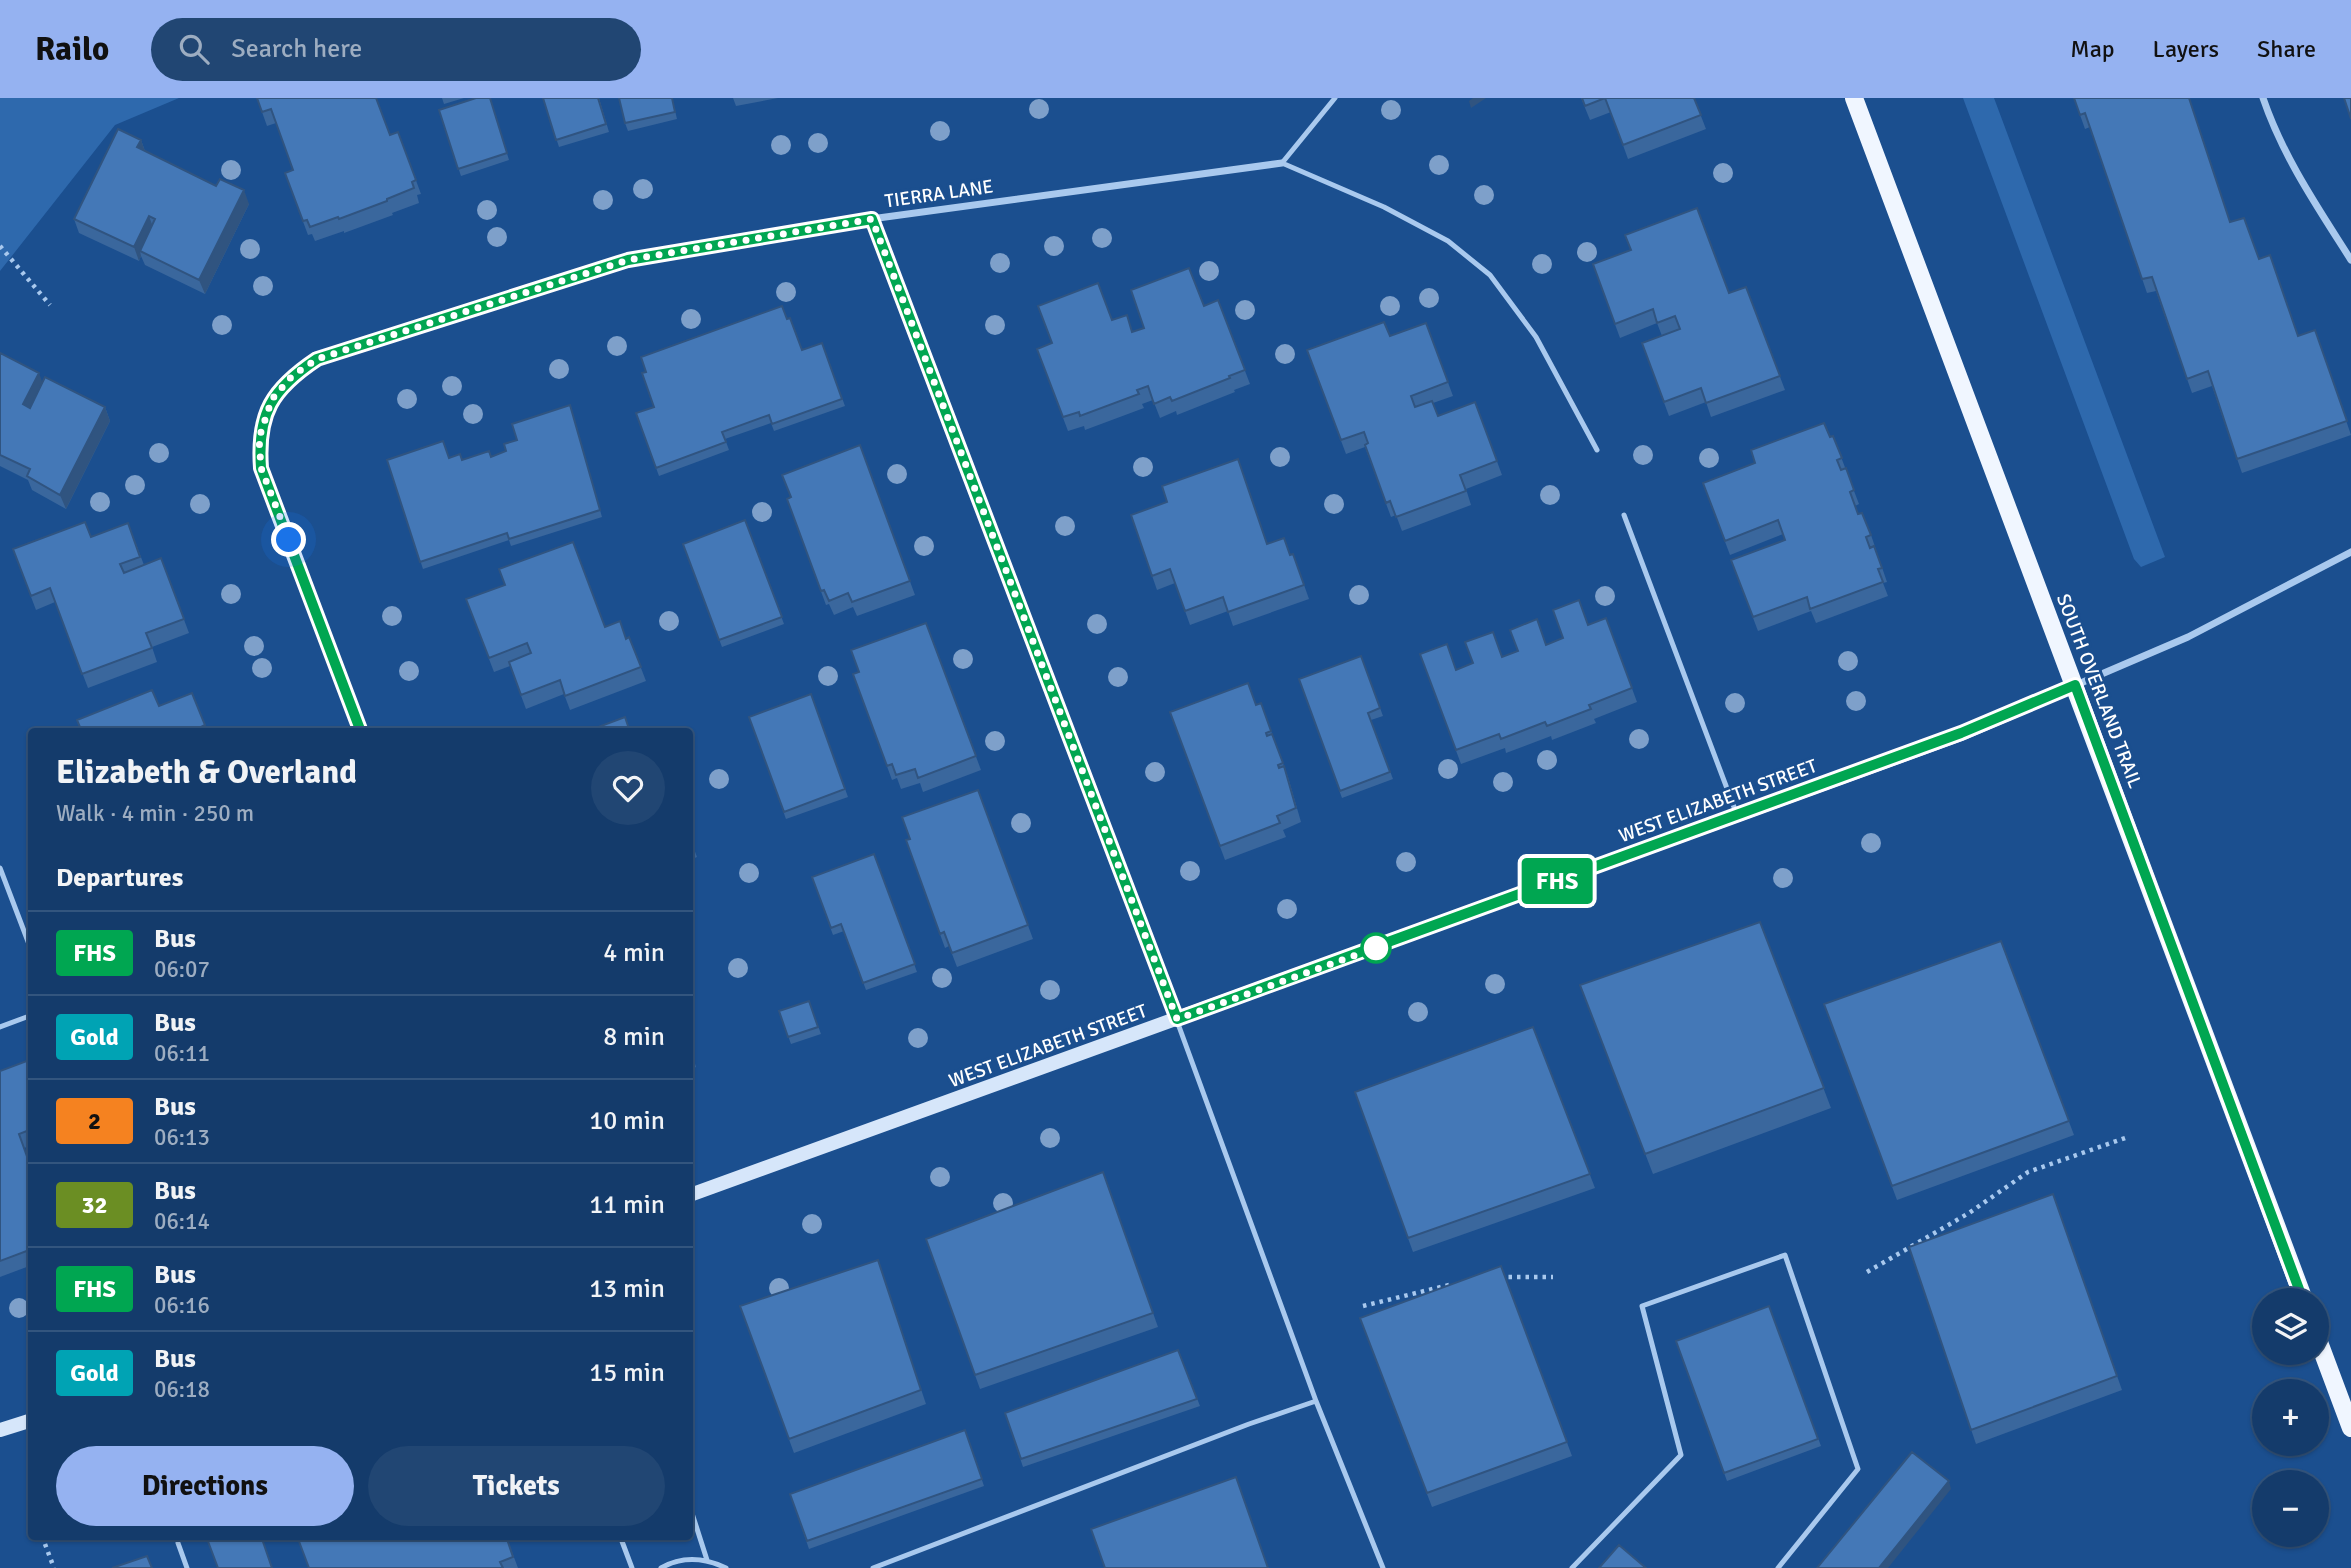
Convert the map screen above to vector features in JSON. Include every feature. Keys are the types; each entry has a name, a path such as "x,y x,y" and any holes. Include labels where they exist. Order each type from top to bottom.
{"main road":[{"name":"SOUTH OVERLAND TRAIL","path":"1854,98 2300,1288"},
{"name":"WEST ELIZABETH STREET","path":"693,1194 1961,733 2075,685"},
{"path":"2328,1365 2351,1428"},
{"path":"0,1430 28,1421"}],"street":[{"path":"2263,98 2275,133 2351,261"},
{"name":"TIERRA LANE","path":"359,728 261,468 259,438 272,399 292,376 317,359 628,260 872,219 1282,163"},
{"path":"872,219 1177,1019"},
{"name":"WEST ELIZABETH STREET","path":"2075,685 2188,637 2351,552"}],"lane":[{"path":"1335,98 1282,163 1384,207 1437,235 1490,275 1536,337 1597,450"},
{"path":"1624,514 1737,815"},
{"path":"0,868 28,942"},
{"path":"0,1027 28,1016"},
{"path":"1177,1019 1316,1401 1383,1568"},
{"path":"1572,1568 1681,1455 1642,1306 1784,1255 1858,1469 1778,1568"},
{"path":"873,1568 1249,1424 1316,1401"},
{"path":"693,1516 707,1560"},
{"path":"622,1540 632,1568"},
{"path":"178,1543 187,1568"},
{"path":"661,1568 669,1563 687,1559 707,1560 726,1568"}],"path":[{"path":"0,246 50,305"},
{"path":"1867,1272 1969,1213 2028,1172 2128,1137"},
{"path":"1494,1277 1553,1277"},
{"path":"1363,1306 1456,1283"},
{"path":"44,1540 54,1568"}],"shaded area":[{"path":"0,98 179,98 115,125 0,271"},
{"path":"1963,98 1994,98 2165,557 2141,567 2134,559"}],"building":[{"path":"257,98 376,98 390,135 398,132 416,180 412,182 414,188 339,219 338,217 310,227 307,220 303,221 285,173 293,170 271,109 262,112"},
{"path":"476,98 490,98 507,153 458,169 439,110"},
{"path":"543,98 598,98 606,124 556,140"},
{"path":"619,98 672,98 675,112 625,123"},
{"path":"1582,98 1605,98 1585,106"},
{"path":"1605,98 1694,98 1701,115 1623,145"},
{"path":"2074,98 2189,98 2230,222 2244,218 2259,259 2270,255 2298,336 2315,330 2347,421 2237,459 2208,371 2187,379 2152,277 2142,279 2085,113 2080,115"},
{"path":"2344,98 2351,98 2351,119"},
{"path":"118,129 141,140 137,147 216,186 220,179 244,190 199,280 140,251 155,219 149,216 134,247 74,219"},
{"path":"1697,208 1729,293 1746,287 1780,376 1706,403 1701,388 1664,402 1642,343 1680,329 1675,316 1657,323 1653,309 1615,324 1593,264 1631,250 1625,235"},
{"path":"1189,268 1204,306 1218,300 1245,370 1172,401 1170,397 1154,404 1148,386 1137,390 1139,394 1080,416 1079,412 1063,417 1037,349 1052,343 1038,306 1098,283 1112,320 1127,315 1132,332 1144,328 1131,290"},
{"path":"782,306 787,319 790,318 802,350 822,343 842,399 772,424 769,415 722,432 726,442 656,468 636,413 654,407 642,373 646,372 641,357"},
{"path":"1384,322 1390,336 1426,323 1448,382 1411,396 1415,407 1432,401 1438,416 1475,402 1497,461 1460,475 1466,491 1396,517 1390,501 1386,503 1365,445 1368,443 1364,432 1341,440 1307,350"},
{"path":"0,353 39,373 23,404 30,408 45,377 105,407 60,495 27,476 30,469 0,455"},
{"path":"570,405 600,510 509,539 507,533 420,562 387,460 443,441 449,458 460,454 462,460 489,451 491,457 506,451 504,444 517,440 512,424"},
{"path":"1824,423 1842,458 1837,460 1841,470 1846,468 1854,490 1850,492 1858,514 1862,513 1871,535 1866,537 1870,548 1874,546 1882,568 1878,569 1883,582 1810,609 1807,597 1753,617 1731,560 1785,540 1778,520 1725,541 1703,483 1755,463 1751,450"},
{"path":"860,445 910,581 852,602 848,593 829,601 824,590 821,591 787,499 791,497 782,475"},
{"path":"1238,459 1267,544 1284,538 1304,585 1228,612 1223,597 1185,611 1170,569 1152,576 1131,515 1167,502 1162,486"},
{"path":"745,520 782,617 719,640 683,544"},
{"path":"85,522 91,537 128,523 140,557 120,564 124,573 161,558 184,619 146,633 152,648 82,674 50,588 31,596 13,549"},
{"path":"573,542 605,627 620,621 641,667 565,696 560,680 521,695 509,662 531,653 527,643 489,658 466,599 505,585 499,569"},
{"path":"1579,600 1588,625 1606,618 1632,688 1589,705 1591,709 1547,726 1545,722 1501,739 1499,734 1456,750 1420,654 1447,644 1456,670 1473,663 1465,642 1493,632 1502,657 1518,651 1510,630 1537,619 1546,645 1563,638 1553,610"},
{"path":"926,623 976,756 918,778 915,769 896,775 892,764 887,766 853,674 859,672 851,650"},
{"path":"1361,656 1380,708 1368,713 1390,772 1340,791 1299,679"},
{"path":"1248,683 1256,705 1261,703 1271,731 1266,733 1267,736 1272,734 1283,763 1278,765 1279,768 1284,766 1296,808 1277,816 1280,823 1220,846 1170,712"},
{"path":"152,690 159,706 192,693 205,725 199,728 80,728 77,720"},
{"path":"811,694 845,789 784,812 749,717"},
{"path":"625,717 629,728 596,728"},
{"path":"978,790 1028,925 952,953 944,932 940,934 906,840 910,839 902,817"},
{"path":"874,854 915,964 863,983 841,924 831,928 812,877"},
{"path":"1760,922 1824,1088 1645,1154 1580,985"},
{"path":"2001,941 2069,1121 1892,1186 1824,1004"},
{"path":"809,1001 818,1027 788,1037 779,1011"},
{"path":"1533,1027 1590,1174 1408,1238 1355,1092"},
{"path":"28,1060 28,1131 19,1134 28,1159 28,1250 0,1261 0,1071"},
{"path":"1103,1172 1153,1313 975,1375 926,1239"},
{"path":"2053,1194 2117,1376 1971,1430 1909,1247"},
{"path":"878,1260 921,1390 789,1439 740,1306"},
{"path":"1501,1266 1567,1442 1427,1493 1360,1318"},
{"path":"1769,1306 1818,1439 1724,1473 1676,1341"},
{"path":"1178,1350 1197,1399 1021,1459 1005,1413"},
{"path":"965,1430 982,1479 807,1541 790,1494"},
{"path":"1912,1452 1949,1481 1879,1568 1817,1568"},
{"path":"1236,1477 1268,1568 1105,1568 1091,1529"},
{"path":"208,1540 262,1540 272,1568 218,1568"},
{"path":"298,1540 507,1540 513,1557 500,1562 503,1568 309,1568"},
{"path":"1619,1545 1646,1568 1599,1568"},
{"path":"147,1556 152,1568 112,1568"}],"bus line":[{"name":"FHS","path":"359,728 261,468 259,438 272,399 292,376 317,359 628,260 872,219 1177,1019 1961,733 2075,685 2299,1288"}],"route":[{"path":"289,540 261,468 259,438 272,399 292,376 317,359 628,260 872,219 1177,1019 1376,948"}]}
